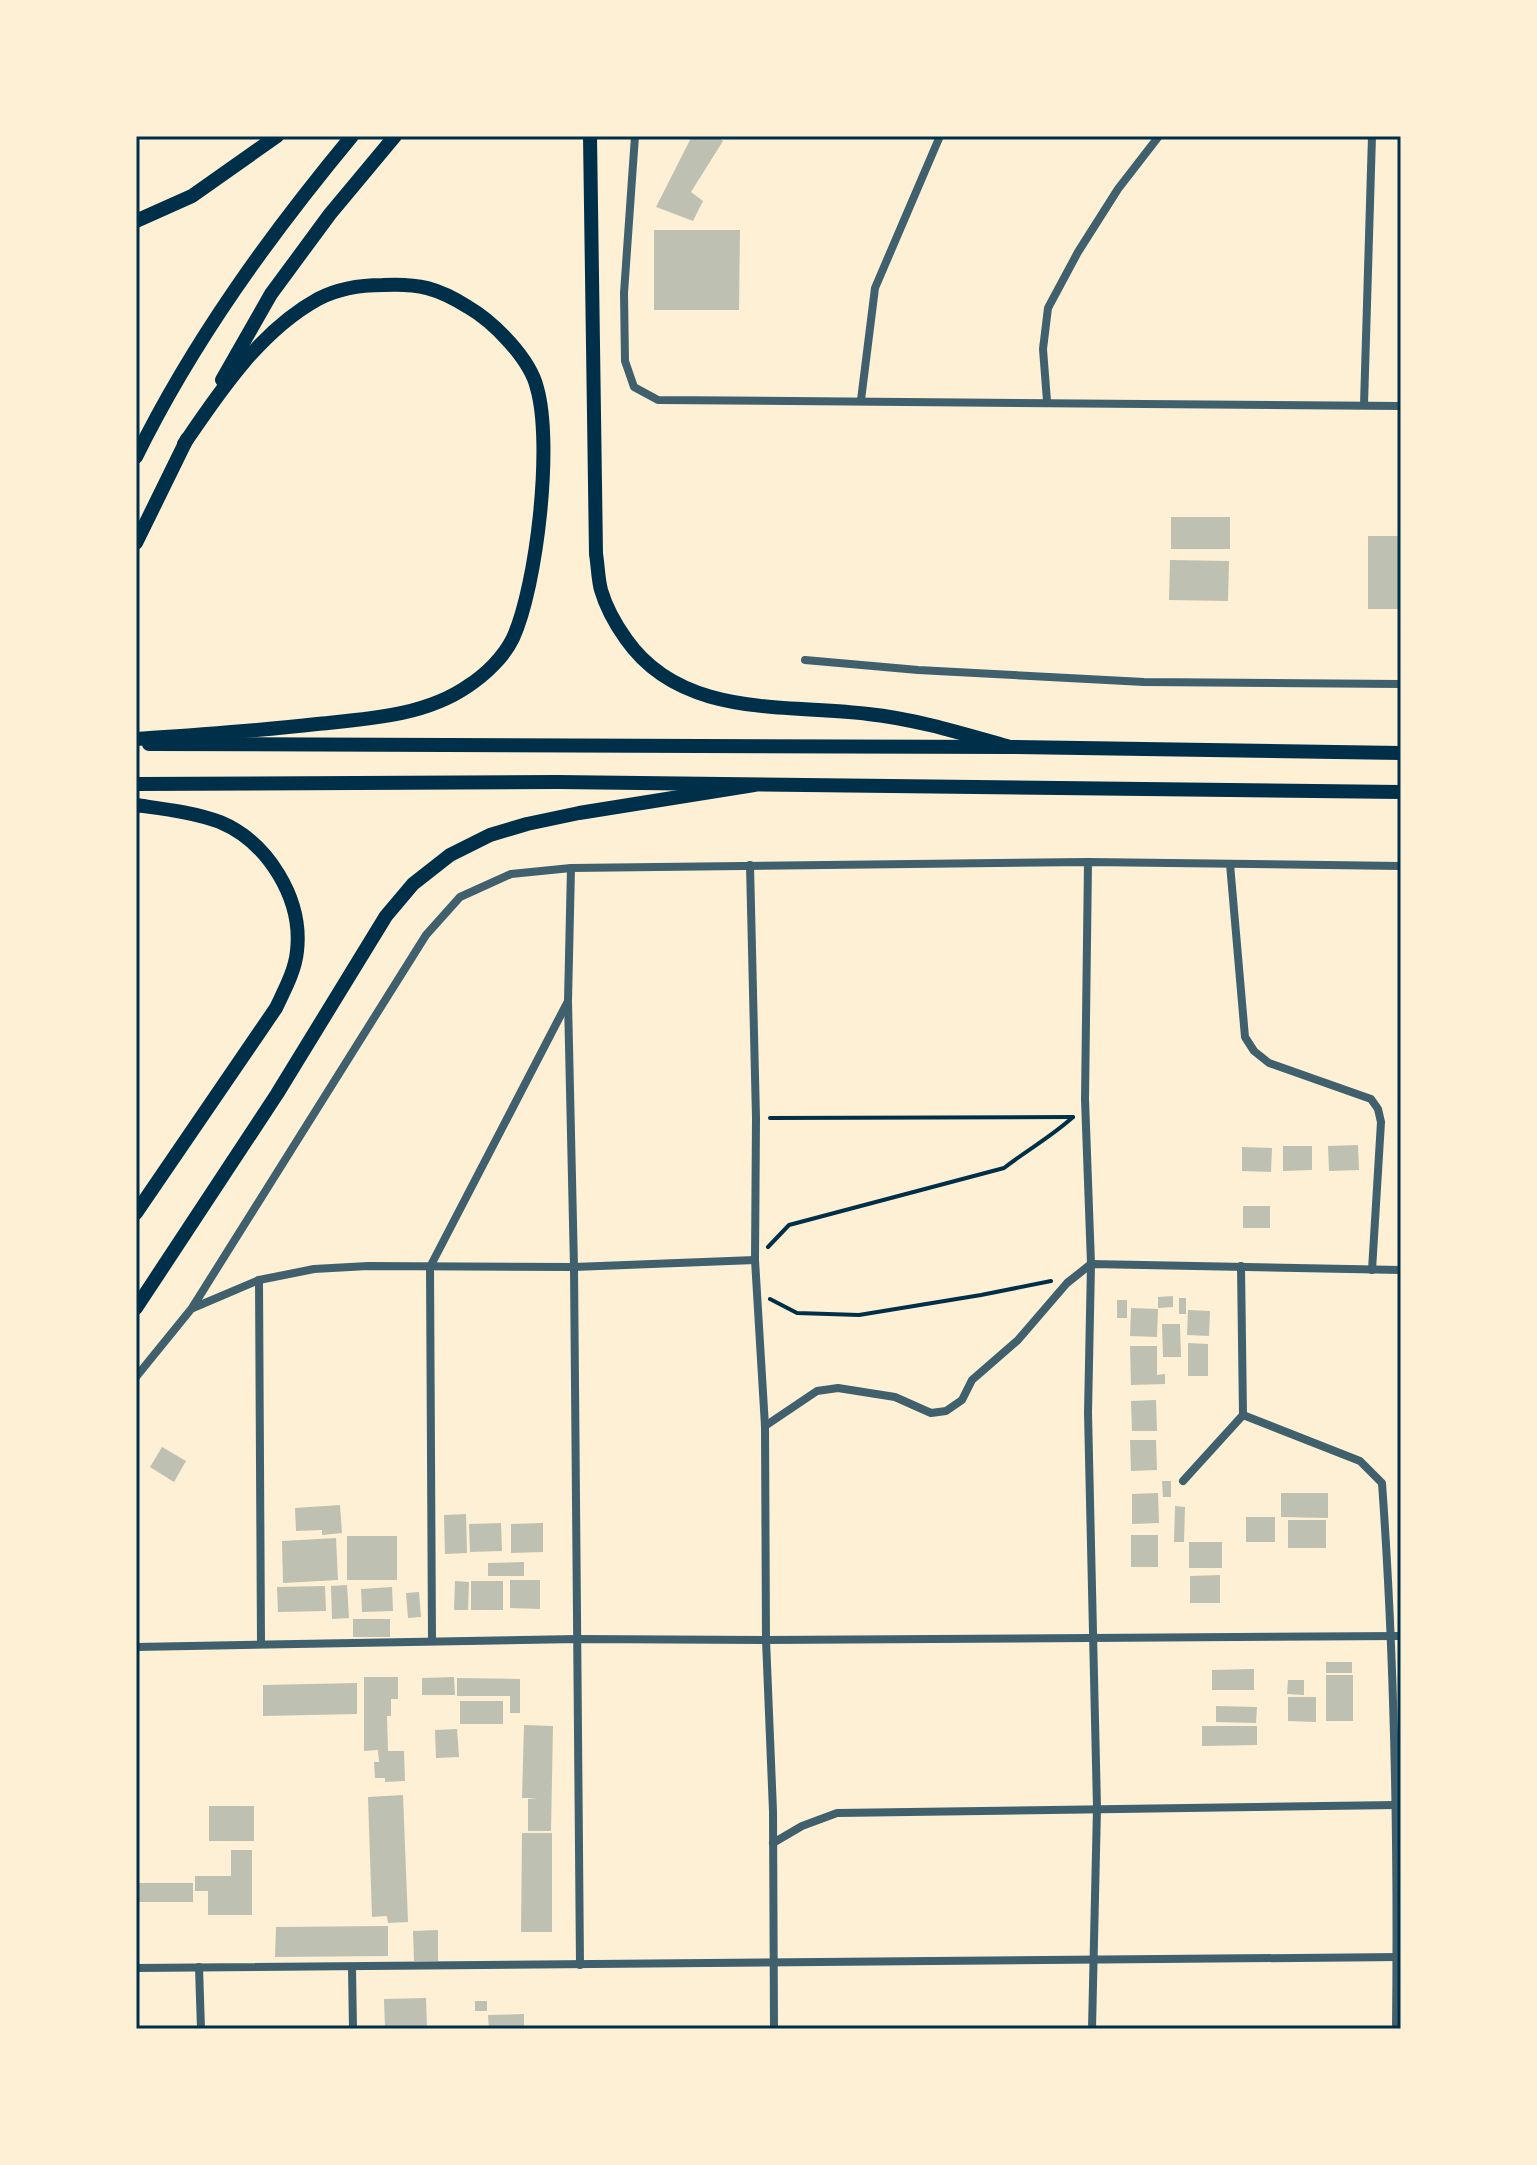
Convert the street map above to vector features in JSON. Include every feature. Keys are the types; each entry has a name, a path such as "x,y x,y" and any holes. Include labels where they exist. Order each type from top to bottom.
{"main road":[{"path":"136,221 192,196 277,136"},
{"path":"136,457 179,380 250,266 352,136"},
{"path":"136,543 184,444 271,294 330,214 395,136"},
{"path":"590,136 596,554 601,590 617,626 634,651 651,667 698,694 725,701 869,714 962,733 1010,747"},
{"path":"136,742 381,717 428,705 466,688 491,668 512,640 529,588 540,509 544,429 537,386 518,354 499,331 476,311 451,296 413,284 360,285 319,298 278,329 226,383 184,444"},
{"path":"136,742 1010,747 1401,753"},
{"path":"136,784 557,782 1401,792"},
{"path":"136,1308 277,1094 386,916 413,884 450,855 490,835 527,824 754,785"},
{"path":"136,805 221,822 243,835 261,851 284,884 298,930 292,975 276,1008 136,1213"}],"street":[{"path":"635,136 624,293 625,361 634,387 658,400 1401,406"},
{"path":"861,400 875,288 940,136"},
{"path":"1047,401 1043,349 1048,308 1078,252 1118,189 1159,136"},
{"path":"1364,405 1372,136"},
{"path":"805,660 918,670 1144,682 1401,684"},
{"path":"1088,862 1085,1099 1091,1264 1088,1413 1097,1808 1092,2029"},
{"path":"136,1377 192,1308 426,935 460,897 511,874 571,868 750,865 1088,862 1401,866"},
{"path":"1230,864 1245,1037 1254,1051 1269,1063 1371,1099 1378,1109 1381,1122 1372,1270"},
{"path":"750,865 756,1118 755,1260 765,1426 774,2029"},
{"path":"571,868 568,1001 574,1267 580,1965"},
{"path":"432,1641 430,1267 568,1001"},
{"path":"192,1308 259,1280 314,1269 574,1267 755,1260"},
{"path":"765,1426 817,1391 838,1388 895,1397 931,1413 946,1411 962,1400 972,1380 1018,1340 1054,1296 1091,1264 1401,1270"},
{"path":"1183,1481 1243,1415 1241,1266"},
{"path":"259,1280 261,1644"},
{"path":"1243,1415 1360,1461 1382,1483 1397,1636 1399,1957 1396,2029"},
{"path":"136,1647 577,1639 1397,1636"},
{"path":"773,1843 802,1826 837,1813 1397,1805"},
{"path":"136,1968 1399,1957"},
{"path":"199,1967 201,2029"},
{"path":"352,1968 353,2029"}],"path":[{"path":"755,1260 789,1225 1004,1168 1051,1136 1073,1117 1085,1099"},
{"path":"756,1118 1073,1117"},
{"path":"757,1293 797,1313 859,1315 1076,1276"}],"building":[{"path":"692,136 716,136 723,141 691,192 703,201 693,221 656,207"},
{"path":"654,230 740,230 739,310 654,310"},
{"path":"1171,517 1230,517 1230,549 1171,549"},
{"path":"1368,536 1401,536 1401,609 1368,609"},
{"path":"1170,560 1229,561 1228,601 1169,600"},
{"path":"1358,1145 1359,1170 1329,1171 1328,1146"},
{"path":"1283,1146 1312,1146 1312,1170 1283,1171"},
{"path":"1242,1147 1272,1148 1271,1172 1242,1171"},
{"path":"1243,1206 1270,1206 1270,1228 1243,1228"},
{"path":"1173,1296 1173,1307 1158,1308 1158,1297"},
{"path":"1179,1298 1186,1298 1186,1314 1179,1314"},
{"path":"1117,1300 1127,1300 1127,1318 1117,1318"},
{"path":"1131,1308 1158,1309 1157,1337 1130,1336"},
{"path":"1188,1310 1210,1311 1209,1336 1187,1335"},
{"path":"1162,1324 1180,1324 1181,1357 1163,1357"},
{"path":"1188,1343 1208,1344 1208,1376 1188,1376"},
{"path":"1130,1346 1157,1346 1157,1375 1165,1374 1165,1384 1131,1385"},
{"path":"1156,1400 1157,1431 1132,1431 1131,1401"},
{"path":"1130,1440 1156,1440 1157,1470 1131,1471"},
{"path":"162,1447 186,1461 174,1482 150,1467"},
{"path":"1162,1481 1171,1481 1171,1497 1163,1497"},
{"path":"1158,1493 1159,1523 1132,1524 1132,1494"},
{"path":"1281,1493 1328,1493 1328,1518 1281,1517"},
{"path":"340,1505 342,1533 322,1535 322,1530 296,1531 295,1508"},
{"path":"1175,1506 1185,1507 1184,1542 1174,1542"},
{"path":"466,1514 467,1553 445,1554 444,1515"},
{"path":"1246,1517 1275,1517 1275,1542 1246,1542"},
{"path":"1288,1520 1326,1520 1326,1548 1288,1548"},
{"path":"501,1523 502,1551 470,1552 469,1524"},
{"path":"543,1523 543,1552 511,1553 511,1524"},
{"path":"1131,1535 1158,1535 1158,1567 1131,1567"},
{"path":"347,1536 397,1536 397,1580 347,1580"},
{"path":"336,1538 338,1580 283,1583 282,1541"},
{"path":"1189,1542 1222,1542 1222,1568 1189,1568"},
{"path":"524,1562 524,1576 488,1576 488,1563"},
{"path":"1220,1575 1220,1603 1190,1603 1190,1576"},
{"path":"510,1580 540,1580 540,1609 510,1608"},
{"path":"455,1581 469,1582 468,1610 454,1610"},
{"path":"471,1581 503,1581 503,1610 471,1610"},
{"path":"347,1585 349,1618 332,1619 331,1586"},
{"path":"325,1586 326,1611 278,1612 277,1587"},
{"path":"392,1587 393,1611 362,1612 361,1589"},
{"path":"419,1592 421,1617 408,1618 406,1593"},
{"path":"353,1619 390,1619 390,1637 353,1637"},
{"path":"1326,1662 1352,1662 1352,1673 1326,1673"},
{"path":"1254,1669 1254,1690 1212,1690 1212,1670"},
{"path":"1326,1675 1353,1675 1353,1721 1326,1721"},
{"path":"364,1677 398,1677 398,1699 391,1699 391,1716 387,1716 388,1751 404,1751 405,1781 385,1782 385,1778 375,1778 374,1762 379,1762 378,1750 364,1751"},
{"path":"454,1677 455,1695 422,1695 422,1678"},
{"path":"457,1678 520,1679 520,1713 510,1713 510,1696 457,1696"},
{"path":"1288,1680 1304,1680 1304,1695 1287,1694"},
{"path":"357,1683 357,1714 263,1716 263,1685"},
{"path":"1288,1697 1316,1697 1316,1722 1288,1721"},
{"path":"460,1701 503,1701 503,1724 460,1724"},
{"path":"1216,1706 1257,1707 1256,1723 1216,1722"},
{"path":"524,1725 553,1726 551,1831 528,1831 528,1799 537,1798 522,1798"},
{"path":"1202,1726 1257,1726 1257,1745 1202,1746"},
{"path":"457,1729 459,1757 436,1758 435,1730"},
{"path":"403,1795 408,1922 388,1923 387,1916 372,1917 368,1797"},
{"path":"209,1806 254,1806 254,1841 209,1841"},
{"path":"522,1833 552,1833 552,1932 521,1932"},
{"path":"231,1850 252,1850 252,1915 208,1915 208,1891 195,1891 195,1876 231,1876"},
{"path":"136,1883 193,1883 193,1902 136,1902"},
{"path":"388,1926 388,1956 275,1957 276,1927"},
{"path":"438,1930 438,1961 414,1961 413,1931"},
{"path":"426,1998 427,2029 385,2029 384,1999"},
{"path":"475,2001 487,2001 487,2011 475,2011"},
{"path":"524,2014 524,2029 489,2029 488,2015"}]}
